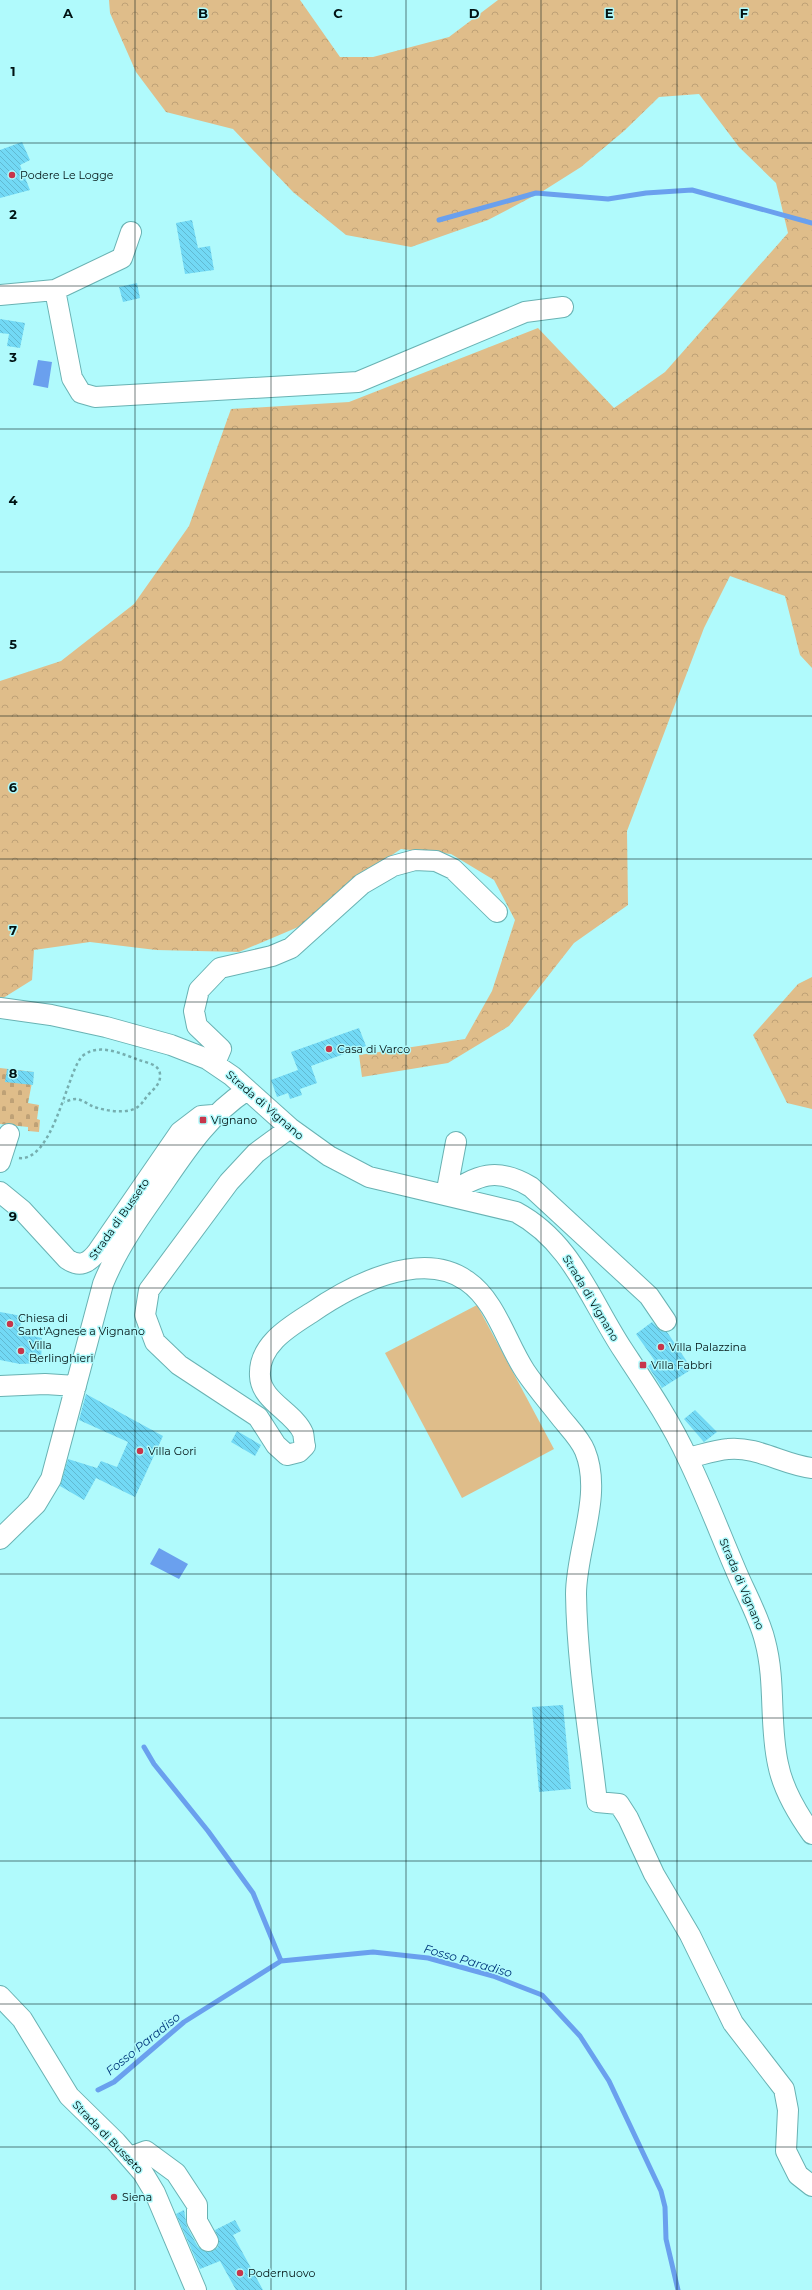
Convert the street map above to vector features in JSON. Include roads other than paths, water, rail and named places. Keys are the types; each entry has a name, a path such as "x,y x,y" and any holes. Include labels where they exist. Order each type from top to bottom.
{"street":[{"path":"0,295 55,290 122,258 131,232"},
{"path":"55,290 72,378 81,393 95,397 358,382 524,312 563,307"},
{"path":"215,1063 221,1049 197,1026 194,1011 199,990 220,968 272,956 291,948 362,884 393,866 422,860 436,861 453,869 497,912"},
{"name":"Strada di Vignano","path":"0,1008 65,1018 118,1030 188,1051 215,1063 290,1128 329,1156 369,1177 516,1212 535,1222 550,1236 567,1257 589,1291 622,1349 649,1386 688,1458 765,1640 772,1672 774,1743 778,1765 784,1787 812,1834"},
{"name":"Strada di Busseto","path":"0,1539 30,1511 48,1487 56,1466 103,1284 110,1267 141,1215 199,1133 216,1115 247,1090"},
{"name":"Strada di Busseto","path":"0,1192 22,1210 67,1259 74,1263 84,1264 88,1262 98,1251 180,1132 193,1120 201,1116 216,1115"},
{"path":"290,1128 256,1153 229,1182 149,1290 145,1314 155,1342 179,1365 258,1417 276,1445 287,1455 298,1452 304,1446 303,1433 264,1391 260,1377 262,1358 272,1343 289,1328 341,1293 376,1277 410,1270 438,1270 454,1274 467,1281 485,1298 525,1371 584,1449 590,1468 588,1519 576,1590 577,1622 597,1802 619,1804 628,1818 654,1874 690,1935 733,2023 784,2088 788,2110 786,2150 798,2175 812,2186"},
{"path":"446,1195 456,1142"},
{"path":"446,1195 466,1183 488,1174 500,1174 517,1179 531,1187 649,1296 666,1321"},
{"path":"0,1386 45,1384 76,1386"},
{"path":"688,1458 728,1448 756,1452 795,1466 812,1468"},
{"name":"Strada di Busseto","path":"0,1996 16,2011 26,2025 69,2096 130,2157 143,2173 155,2193 196,2290"},
{"path":"130,2157 146,2151 176,2173 197,2205 197,2221 208,2241"}],"water":[{"path":"38,360 52,362 48,388 33,385"},
{"path":"159,1548 188,1564 179,1579 150,1564"}],"waterway":[{"path":"439,220 536,193 608,199 646,193 692,190 812,223"},
{"path":"144,1747 154,1764 208,1831 253,1893 281,1961"},
{"name":"Fosso Paradiso","path":"98,2090 114,2082 184,2022 281,1961 373,1952 428,1958 493,1976 542,1995 580,2036 609,2081 661,2191 665,2207 666,2239 678,2290"}],"place":[{"name":"Podere Le Logge","path":"12,175"},
{"name":"Casa di Varco","path":"329,1049"},
{"name":"Vignano","path":"203,1120"},
{"name":"Chiesa di Sant'Agnese a Vignano","path":"10,1324"},
{"name":"Villa Palazzina","path":"661,1347"},
{"name":"Villa Berlinghieri","path":"21,1351"},
{"name":"Villa Fabbri","path":"643,1365"},
{"name":"Villa Gori","path":"140,1451"},
{"name":"Siena","path":"114,2197"},
{"name":"Podernuovo","path":"240,2273"}]}
